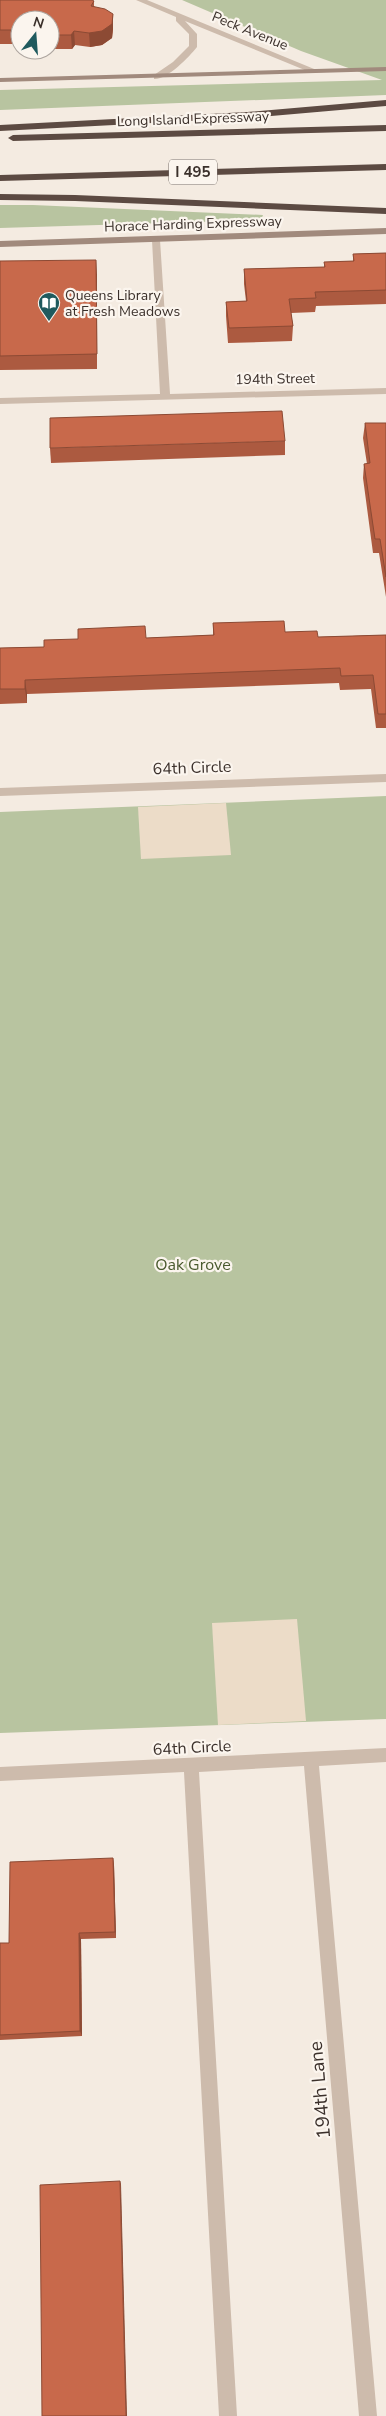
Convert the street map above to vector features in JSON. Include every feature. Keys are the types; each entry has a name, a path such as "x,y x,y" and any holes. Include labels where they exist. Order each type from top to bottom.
{"highway":[{"path":"0,128 247,115 386,103"},
{"name":"Long Island Expressway","path":"0,138 386,128"},
{"name":"I 495","path":"0,178 386,167"},
{"path":"0,198 75,198 386,211"}],"main road":[{"path":"0,80 386,69"},
{"name":"Horace Harding Expressway","path":"0,244 386,231"}],"street":[{"name":"Peck Avenue","path":"140,0 315,70"},
{"name":"Peck Avenue","path":"156,77 176,64 193,47 193,34 176,16"},
{"path":"156,240 165,396"},
{"name":"194th Street","path":"0,401 386,390"},
{"name":"64th Circle","path":"0,792 386,778"},
{"name":"64th Circle","path":"0,1774 386,1756"},
{"name":"194th Lane","path":"311,1760 368,2416"},
{"path":"191,1766 228,2416"}],"green space":[{"path":"182,0 386,0 386,95 0,110 0,90 382,80 301,51"},
{"path":"0,205 263,215 261,220 0,228"},
{"name":"Oak Grove","path":"386,796 386,1719 0,1733 0,812"}],"shaded area":[{"path":"226,803 231,855 141,859 138,807"},
{"path":"297,1619 306,1721 218,1725 212,1623"}],"building":[{"path":"0,0 92,0 94,1 91,6 105,9 113,14 112,24 102,31 89,33 74,31 71,35 60,35 60,10 10,10 10,30 0,30"},
{"path":"386,253 386,290 315,292 316,298 289,299 293,326 229,328 226,302 247,301 244,269 325,267 324,262 354,261 353,254"},
{"name":"Queens Library at Fresh Meadows","path":"96,260 97,354 0,356 0,261"},
{"path":"282,411 285,441 50,448 50,418"},
{"path":"365,423 386,423 386,577 380,539 375,539 364,464 370,463"},
{"path":"284,621 285,632 317,631 318,637 386,635 386,714 378,714 373,675 341,676 340,668 25,680 25,689 0,689 0,648 44,647 44,640 78,639 78,629 145,626 146,638 214,635 213,623"},
{"path":"113,1858 115,1932 79,1933 80,2031 0,2035 0,1943 9,1943 10,1862"},
{"path":"120,2181 126,2416 42,2416 40,2185"}],"place":[{"name":"Queens Library at Fresh Meadows","path":"49,322"}]}
